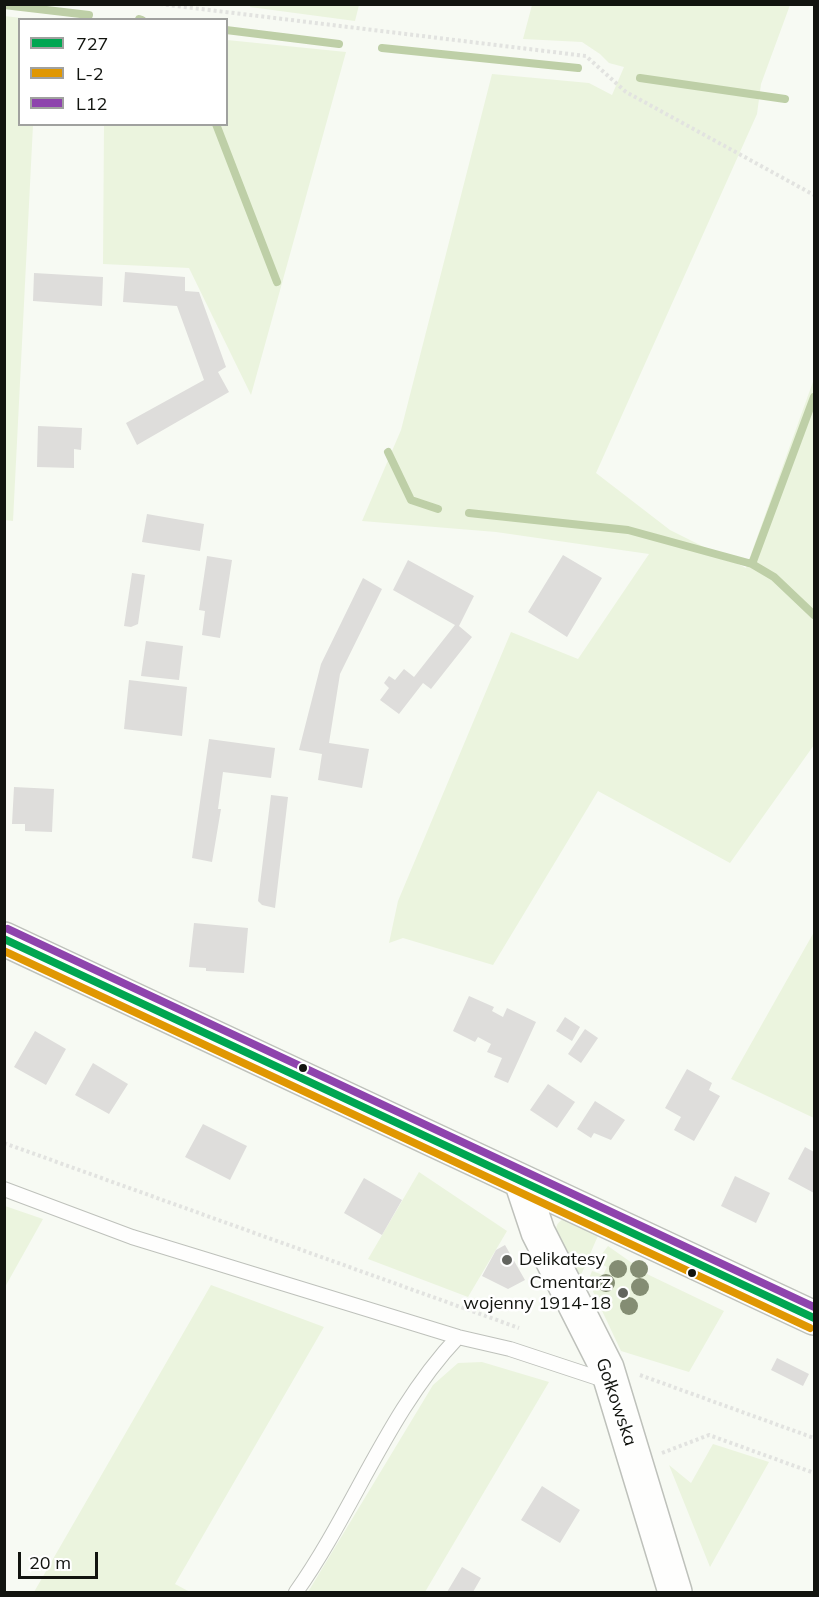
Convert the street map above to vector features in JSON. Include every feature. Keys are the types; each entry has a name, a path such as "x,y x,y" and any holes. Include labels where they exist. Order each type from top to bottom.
{"street":[{"path":"4,939 814,1318"},
{"name":"Gołkowska","path":"522,1180 538,1232 608,1372 675,1593"}],"lane":[{"path":"4,1189 132,1237 458,1337 608,1372"},
{"path":"296,1593 314,1566 390,1430 433,1363 458,1337"}],"path":[{"path":"160,4 586,56 626,92 814,195"},
{"path":"4,1143 526,1331"},
{"path":"608,1372 814,1438"},
{"path":"653,1457 710,1435 814,1473"}],"green space":[{"path":"251,4 359,5 355,21 250,7"},
{"path":"532,5 790,5 761,84 757,114 596,473 670,530 746,568 814,379 814,745 730,863 598,791 493,965 403,938 389,943 398,901 511,632 578,659 649,554 496,532 362,521 401,430 492,74 589,83 612,95 624,67 609,63 582,42 523,39"},
{"path":"4,16 22,18 18,18 18,126 33,126 13,521 4,520"},
{"path":"228,40 346,52 251,395 189,268 103,264 104,126 228,126"},
{"path":"814,932 814,1118 731,1079"},
{"path":"419,1172 507,1231 468,1297 368,1259"},
{"path":"4,1206 43,1219 5,1287"},
{"path":"568,1217 600,1231 578,1282 556,1231 559,1222"},
{"path":"608,1246 649,1275 724,1311 689,1372 621,1351 588,1281 592,1271 603,1275 607,1267 596,1262"},
{"path":"211,1285 324,1327 175,1584 190,1592 34,1592"},
{"path":"482,1362 549,1382 425,1592 308,1592 433,1385 458,1363"},
{"path":"713,1444 769,1462 710,1567 669,1465 691,1483"}],"building":[{"path":"125,272 185,277 185,291 199,292 226,367 218,372 229,392 137,445 126,423 204,380 177,306 123,302"},
{"path":"34,273 103,277 102,306 33,301"},
{"path":"38,426 82,428 81,450 74,449 74,468 37,467"},
{"path":"147,514 204,524 200,551 142,542"},
{"path":"563,555 602,578 567,637 528,612"},
{"path":"207,556 232,560 220,638 202,635 205,611 199,610"},
{"path":"408,560 474,596 459,626 472,637 431,689 423,683 399,714 380,700 389,688 384,683 389,676 395,680 404,669 414,677 455,625 393,590"},
{"path":"132,573 145,575 138,624 131,627 124,626"},
{"path":"363,578 382,589 340,674 329,743 369,749 362,788 318,780 322,754 299,750 321,664"},
{"path":"146,641 183,646 179,680 141,676"},
{"path":"129,680 187,687 182,736 124,729"},
{"path":"209,739 275,748 271,778 223,772 218,809 221,809 212,862 192,858"},
{"path":"14,787 54,789 52,832 25,831 25,824 12,824"},
{"path":"271,795 288,797 275,908 262,905 258,901"},
{"path":"194,923 248,928 244,973 206,971 206,968 189,967"},
{"path":"469,996 494,1007 492,1011 503,1017 507,1008 536,1022 508,1083 494,1077 502,1058 487,1052 491,1044 478,1037 475,1042 453,1031"},
{"path":"565,1017 580,1027 572,1041 556,1031"},
{"path":"585,1029 598,1038 581,1063 568,1054"},
{"path":"35,1031 66,1049 46,1085 14,1067"},
{"path":"93,1063 128,1084 109,1114 75,1095"},
{"path":"687,1069 712,1083 709,1090 720,1096 694,1141 674,1130 681,1117 665,1108"},
{"path":"548,1084 575,1102 557,1128 530,1110"},
{"path":"595,1101 625,1120 611,1140 594,1133 591,1138 577,1129"},
{"path":"203,1124 247,1146 230,1180 185,1157"},
{"path":"805,1147 814,1152 814,1193 788,1179"},
{"path":"735,1176 770,1193 756,1223 721,1206"},
{"path":"364,1178 402,1200 382,1235 344,1213"},
{"path":"505,1245 525,1280 508,1289 482,1276 496,1250"},
{"path":"777,1358 809,1374 803,1386 771,1370"},
{"path":"542,1486 580,1510 560,1543 521,1520"},
{"path":"462,1567 481,1578 473,1592 447,1592"}],"waterway":[{"path":"4,5 89,15"},
{"path":"228,30 339,44"},
{"path":"382,48 578,68"},
{"path":"640,78 785,99"},
{"path":"217,126 277,282"},
{"path":"814,397 752,564 774,577 814,615"},
{"path":"388,452 411,500 438,509"},
{"path":"469,513 628,530 752,564"}],"transit line":[{"name":"L12","path":"8,929 814,1307"},
{"name":"727","path":"4,939 814,1318"},
{"name":"L-2","path":"4,951 810,1328"}],"place":[{"name":"Delikatesy","path":"507,1260"},
{"name":"Cmentarz wojenny 1914-18","path":"623,1293"}]}
